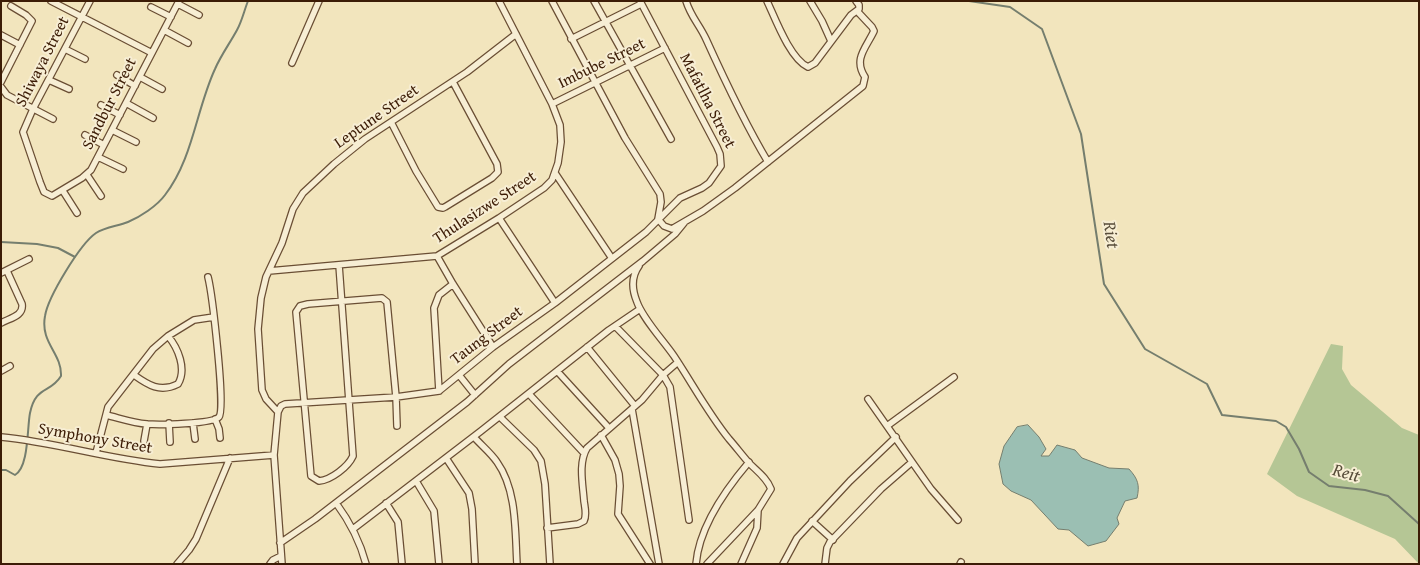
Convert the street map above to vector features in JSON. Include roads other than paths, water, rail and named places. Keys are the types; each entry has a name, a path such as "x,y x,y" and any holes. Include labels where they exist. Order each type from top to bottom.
{"street":[{"path":"51,1 152,53"},
{"name":"Shiwaya Street","path":"63,191 52,196 44,192 23,132 33,108 90,1"},
{"path":"292,63 319,1"},
{"name":"Thulasizwe Street","path":"269,271 437,256 544,188 555,173 558,163 561,135 560,125 552,104 499,1"},
{"path":"552,1 625,138 660,194 661,202 658,219 668,229 672,229 704,211 864,84 865,77 859,66 865,46 874,31 856,11"},
{"path":"594,1 671,139"},
{"path":"686,1 691,15 702,32 748,129 768,162"},
{"path":"767,1 796,57 804,65 811,66 860,6 856,1"},
{"path":"810,1 831,41"},
{"path":"178,2 199,15"},
{"name":"Sandbur Street","path":"63,191 87,175 98,157 178,2"},
{"path":"571,39 640,2"},
{"name":"Mafatlha Street","path":"640,2 717,147 722,160 719,171 708,183 680,198 658,219"},
{"path":"1,82 4,70 32,21 11,6"},
{"path":"151,7 171,17"},
{"path":"164,30 188,43"},
{"name":"Leptune Street","path":"278,412 264,395 261,384 259,312 269,271 282,243 293,209 303,192 357,144 453,82 516,34"},
{"path":"1,35 20,45"},
{"name":"Imbube Street","path":"552,104 665,48"},
{"path":"65,49 85,59"},
{"path":"117,75 135,86"},
{"path":"140,77 162,89"},
{"path":"49,80 69,89"},
{"path":"391,122 416,171 438,207 445,207 492,178 498,172 497,164 453,82"},
{"path":"1,87 7,94 53,119"},
{"path":"126,104 153,118"},
{"path":"101,105 120,115"},
{"path":"112,130 136,142"},
{"path":"85,134 104,145"},
{"path":"98,157 123,169"},
{"path":"555,173 611,258"},
{"path":"87,175 101,196"},
{"path":"63,191 77,213"},
{"path":"498,218 555,303"},
{"name":"Taung Street","path":"439,391 493,347 607,263 646,232 658,219"},
{"path":"280,543 336,503 475,395 502,370 643,261 675,234 684,223"},
{"path":"437,256 493,347"},
{"path":"1,323 20,313 22,309 22,304 4,272 29,259"},
{"path":"643,261 637,269 633,282 635,296 640,309 727,436 768,482 771,488 758,510 707,564"},
{"path":"339,265 342,301 350,399 353,456 345,466 319,482 310,473 297,309 304,304 342,301 382,298 387,302 397,426"},
{"path":"106,415 147,424 194,423 215,420 221,413 212,293 208,277"},
{"path":"282,564 274,455 278,412 283,405 304,402 396,397 439,391 434,308 439,295 453,284"},
{"path":"353,529 474,437 587,347 640,309"},
{"path":"96,453 111,403 154,348 168,336 194,320 214,317"},
{"path":"615,326 663,375 670,387 689,520"},
{"path":"134,375 146,384 154,387 178,384 182,376 180,358 175,344 168,336"},
{"path":"587,347 633,408 659,564"},
{"path":"548,528 578,524 584,521 586,512 582,469 584,453 591,444 648,394 663,375 678,362"},
{"path":"1,371 10,366"},
{"path":"557,371 609,428"},
{"path":"459,375 475,395"},
{"path":"887,426 954,377"},
{"path":"529,394 584,453"},
{"path":"868,399 936,495 958,520"},
{"path":"500,416 534,450 541,461 545,484 550,564"},
{"path":"215,420 220,438"},
{"path":"169,423 170,442"},
{"path":"194,423 195,439"},
{"path":"144,441 147,424"},
{"path":"601,435 615,460 619,474 618,514 650,564"},
{"name":"Symphony Street","path":"1,437 160,464 274,455"},
{"path":"474,437 497,462 505,476 513,510 517,564"},
{"path":"783,564 797,538 812,521 850,480 896,437"},
{"path":"177,564 196,539 230,458"},
{"path":"446,458 468,493 472,509 475,564"},
{"path":"696,564 697,555 715,510 730,484 749,462"},
{"path":"825,564 828,548 833,540 881,489 912,462"},
{"path":"416,481 434,511 439,564"},
{"path":"336,503 358,538 366,564"},
{"path":"386,503 398,522 402,564"},
{"path":"741,564 757,528 758,510"},
{"path":"812,521 833,540"},
{"path":"270,564 281,556"}],"water":[{"path":"1028,425 1039,437 1046,449 1041,456 1049,456 1057,445 1075,450 1082,458 1109,468 1129,469 1134,476 1138,482 1137,498 1125,501 1117,518 1119,524 1106,541 1088,546 1069,530 1058,529 1031,500 1011,491 1003,484 999,464 1004,446 1017,427"}],"waterway":[{"path":"1,470 6,470 15,475 20,471 27,447 30,413 33,404 36,398 57,382 61,376 58,361 48,341 44,325 47,307 58,284 82,248 96,233 138,217 153,207 165,195 182,166 217,64 239,27 248,1"},
{"name":"Riet","path":"969,1 1010,7 1042,29 1081,134 1104,284 1145,349 1207,384 1222,415 1276,421 1286,427 1299,449 1309,472 1329,486 1365,490 1388,496 1419,524"},
{"path":"1,242 37,244 58,248 75,257"}],"water label":[{"name":"Reit","path":"1346,474"}]}
